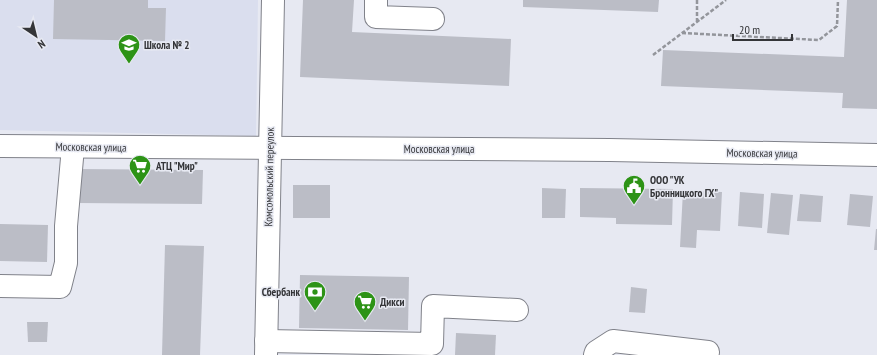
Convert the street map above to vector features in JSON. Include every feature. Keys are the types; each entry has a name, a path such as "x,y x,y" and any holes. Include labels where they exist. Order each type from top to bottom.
{"street":[{"name":"Комсомольский переулок","path":"266,348 273,0"},
{"path":"376,0 376,17 433,19"},
{"name":"Московская улица","path":"0,146 269,149 610,150 877,155"},
{"path":"0,286 60,287 66,263 66,226 73,147"},
{"path":"266,348 432,344 433,306 517,310"},
{"path":"595,355 596,352 613,341 708,352"}],"path":[{"path":"696,0 697,21"},
{"path":"653,55 726,0"},
{"path":"682,33 819,40 837,26 838,0"}],"shaded area":[{"name":"Школа № 2","path":"0,0 258,0 256,136 0,130"}],"building":[{"path":"54,0 148,0 148,8 166,8 165,41 53,39"},
{"path":"303,0 354,0 352,32 511,39 509,86 300,77"},
{"path":"523,0 659,0 658,12 523,7"},
{"path":"847,0 877,0 877,109 842,108 843,93 661,86 663,50 844,57"},
{"name":"АТЦ \"Мир\"","path":"77,169 203,170 202,204 77,203"},
{"path":"293,185 330,185 330,218 293,218"},
{"path":"542,188 566,189 565,218 542,218"},
{"path":"580,188 673,189 672,225 616,224 616,218 580,217"},
{"path":"683,191 722,192 720,231 697,230 696,248 680,247"},
{"path":"740,192 764,194 762,228 738,226"},
{"path":"771,193 793,195 789,235 767,233"},
{"path":"800,194 823,196 821,222 797,221"},
{"path":"850,194 873,196 870,227 847,225"},
{"path":"0,224 48,225 47,262 0,261"},
{"path":"876,229 877,250 874,250"},
{"path":"165,245 204,246 200,355 162,355"},
{"path":"300,275 409,277 408,330 299,328"},
{"path":"631,287 647,289 645,313 629,312"},
{"path":"27,322 48,322 47,342 28,342"},
{"path":"456,333 496,335 495,355 455,355"}],"place":[{"name":"Школа № 2","path":"129,64"},
{"name":"АТЦ \"Мир\"","path":"140,186"},
{"name":"ООО \"УК Бронницкого ГХ\"","path":"634,206"},
{"name":"Сбербанк","path":"315,312"},
{"name":"Дикси","path":"365,322"}]}
